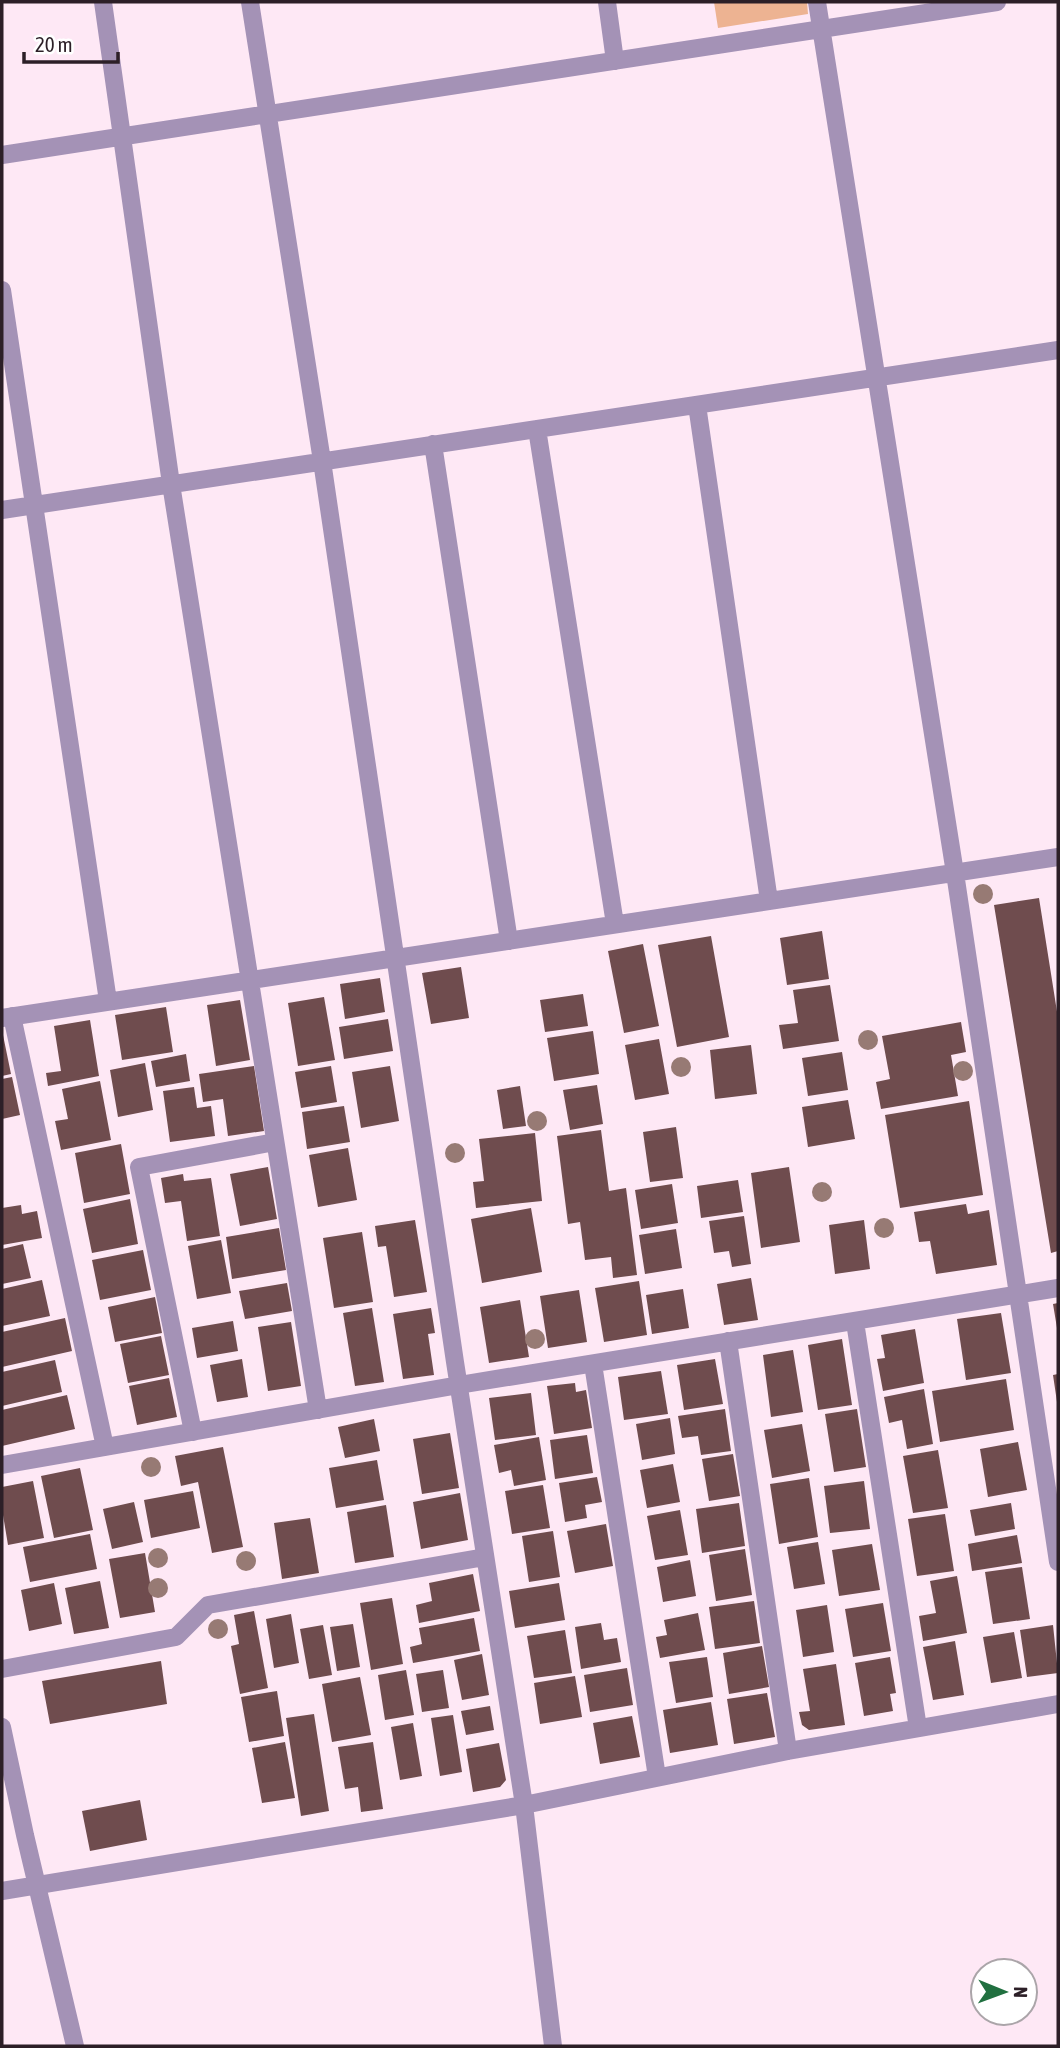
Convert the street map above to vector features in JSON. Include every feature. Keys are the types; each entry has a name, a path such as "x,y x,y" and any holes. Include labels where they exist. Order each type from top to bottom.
{"street":[{"path":"103,2 172,484 318,1410"},
{"path":"250,2 322,461 524,1805 553,2046"},
{"path":"607,2 615,61"},
{"path":"817,2 955,873 1058,1562"},
{"path":"2,155 997,2"},
{"path":"2,290 108,1001"},
{"path":"2,510 1058,350"},
{"path":"697,405 769,901"},
{"path":"537,429 615,924"},
{"path":"433,444 509,941"},
{"path":"105,1447 7,1017 1058,857"},
{"path":"192,1432 139,1167 275,1142"},
{"path":"2,1465 459,1385 1058,1288"},
{"path":"855,1322 918,1728"},
{"path":"728,1341 788,1751"},
{"path":"593,1364 657,1777"},
{"path":"2,1669 176,1637 208,1605 485,1557"},
{"path":"2,1891 524,1805 788,1751 1058,1704"},
{"path":"2,1727 75,2046"}],"shaded area":[{"path":"714,2 807,2 808,14 718,28"}],"building":[{"path":"1039,898 1058,1018 1058,1251 1051,1253 994,905"},
{"path":"822,931 829,979 787,985 780,938"},
{"path":"711,936 729,1037 677,1047 658,945"},
{"path":"643,944 659,1026 624,1033 608,951"},
{"path":"461,967 469,1018 431,1024 422,973"},
{"path":"380,978 385,1012 345,1019 340,984"},
{"path":"830,985 839,1041 783,1049 779,1025 798,1023 793,990"},
{"path":"583,994 588,1026 545,1032 540,1000"},
{"path":"324,997 335,1060 298,1066 288,1003"},
{"path":"240,1000 250,1060 216,1066 207,1005"},
{"path":"166,1007 173,1052 122,1060 115,1015"},
{"path":"388,1019 393,1051 344,1059 339,1027"},
{"path":"90,1020 99,1076 48,1086 46,1073 61,1071 54,1026"},
{"path":"961,1022 966,1052 951,1055 958,1096 881,1109 876,1082 890,1079 882,1036"},
{"path":"593,1031 599,1074 554,1081 547,1038"},
{"path":"2,1036 11,1074 2,1076"},
{"path":"659,1039 669,1094 635,1100 625,1045"},
{"path":"751,1045 757,1094 715,1099 710,1050"},
{"path":"842,1052 848,1090 808,1096 802,1058"},
{"path":"186,1054 190,1081 156,1087 151,1061"},
{"path":"145,1063 153,1110 118,1117 110,1070"},
{"path":"254,1066 264,1131 228,1136 223,1099 203,1102 199,1074"},
{"path":"331,1066 337,1102 301,1108 295,1072"},
{"path":"390,1066 399,1121 361,1128 352,1072"},
{"path":"12,1077 20,1115 2,1119 2,1079"},
{"path":"100,1081 111,1140 61,1150 55,1121 68,1119 62,1089"},
{"path":"597,1085 603,1124 570,1130 563,1090"},
{"path":"520,1086 526,1126 503,1129 497,1090"},
{"path":"194,1087 197,1108 211,1106 215,1136 170,1142 163,1091"},
{"path":"848,1100 855,1139 808,1147 802,1107"},
{"path":"969,1101 983,1195 900,1208 885,1115"},
{"path":"344,1106 350,1142 307,1149 302,1112"},
{"path":"676,1127 683,1178 650,1182 643,1132"},
{"path":"601,1130 609,1191 626,1188 637,1275 613,1278 611,1257 585,1260 580,1222 568,1224 557,1136"},
{"path":"535,1133 542,1201 476,1208 473,1182 484,1181 479,1139"},
{"path":"121,1144 130,1194 84,1203 75,1153"},
{"path":"348,1148 357,1200 318,1207 309,1155"},
{"path":"268,1167 277,1219 240,1226 230,1174"},
{"path":"789,1167 800,1242 761,1248 751,1173"},
{"path":"183,1174 184,1181 211,1178 220,1236 187,1241 181,1201 165,1203 161,1178"},
{"path":"738,1180 743,1212 701,1218 697,1186"},
{"path":"672,1184 678,1223 641,1229 635,1190"},
{"path":"130,1199 138,1244 92,1253 83,1209"},
{"path":"966,1204 968,1214 989,1210 997,1265 936,1274 930,1241 919,1242 914,1212"},
{"path":"21,1205 22,1214 37,1211 42,1238 2,1245 2,1208"},
{"path":"531,1208 542,1272 482,1283 471,1219"},
{"path":"744,1216 751,1264 732,1267 729,1251 714,1253 709,1221"},
{"path":"415,1220 427,1292 394,1297 386,1246 378,1247 375,1226"},
{"path":"864,1220 870,1269 835,1274 829,1225"},
{"path":"279,1228 286,1270 232,1279 226,1237"},
{"path":"676,1229 682,1268 645,1274 639,1235"},
{"path":"362,1232 373,1302 334,1308 323,1238"},
{"path":"221,1240 231,1293 197,1299 188,1246"},
{"path":"23,1244 31,1278 2,1284 2,1249"},
{"path":"143,1250 151,1290 100,1300 92,1260"},
{"path":"751,1278 758,1320 724,1325 717,1284"},
{"path":"42,1280 50,1316 2,1326 2,1289"},
{"path":"639,1281 647,1335 604,1342 595,1288"},
{"path":"287,1283 292,1311 245,1319 239,1291"},
{"path":"683,1289 689,1328 652,1334 646,1295"},
{"path":"579,1290 587,1342 548,1348 540,1296"},
{"path":"155,1297 162,1333 115,1342 108,1307"},
{"path":"520,1300 529,1357 489,1363 480,1307"},
{"path":"1058,1303 1058,1328 1057,1328 1053,1304"},
{"path":"372,1308 384,1382 355,1386 343,1313"},
{"path":"431,1308 435,1333 428,1334 434,1375 403,1379 393,1314"},
{"path":"1001,1313 1011,1373 966,1380 957,1319"},
{"path":"65,1318 72,1351 2,1367 2,1332"},
{"path":"233,1321 238,1351 197,1358 192,1328"},
{"path":"291,1322 301,1386 268,1391 258,1327"},
{"path":"915,1329 924,1383 883,1391 877,1359 885,1358 881,1335"},
{"path":"161,1336 169,1375 128,1383 120,1344"},
{"path":"842,1339 852,1405 818,1410 808,1345"},
{"path":"793,1350 803,1412 771,1417 763,1355"},
{"path":"242,1359 248,1397 217,1402 210,1365"},
{"path":"715,1359 723,1404 684,1410 677,1365"},
{"path":"55,1360 62,1392 2,1406 2,1372"},
{"path":"661,1371 668,1414 624,1420 618,1377"},
{"path":"1058,1374 1058,1402 1057,1402 1053,1375"},
{"path":"169,1378 177,1417 137,1425 129,1386"},
{"path":"1006,1379 1014,1430 940,1442 932,1391"},
{"path":"575,1383 576,1392 586,1390 592,1428 554,1434 547,1386"},
{"path":"924,1389 933,1444 907,1449 902,1420 889,1423 884,1397"},
{"path":"531,1393 536,1435 495,1440 489,1398"},
{"path":"67,1395 75,1429 2,1446 2,1410"},
{"path":"725,1409 731,1451 701,1455 698,1436 682,1438 678,1416"},
{"path":"857,1409 866,1467 834,1472 825,1414"},
{"path":"670,1418 675,1454 642,1460 636,1424"},
{"path":"374,1419 380,1451 345,1458 338,1427"},
{"path":"802,1424 810,1471 772,1478 764,1430"},
{"path":"450,1433 459,1488 422,1494 413,1439"},
{"path":"587,1435 593,1473 555,1479 550,1440"},
{"path":"539,1437 546,1480 514,1486 511,1470 499,1473 494,1445"},
{"path":"1018,1442 1027,1490 988,1497 980,1449"},
{"path":"223,1447 243,1547 212,1553 198,1482 181,1486 175,1456"},
{"path":"938,1450 948,1508 913,1513 903,1456"},
{"path":"733,1454 740,1496 709,1501 702,1459"},
{"path":"377,1460 384,1500 336,1508 329,1468"},
{"path":"673,1464 680,1502 647,1508 640,1470"},
{"path":"80,1468 93,1530 54,1538 41,1476"},
{"path":"597,1477 602,1502 585,1505 587,1518 565,1522 559,1483"},
{"path":"809,1478 818,1537 779,1544 770,1484"},
{"path":"33,1481 44,1538 8,1545 2,1509 2,1487"},
{"path":"864,1481 870,1529 830,1533 824,1486"},
{"path":"543,1485 550,1528 512,1534 505,1491"},
{"path":"193,1491 200,1528 151,1538 144,1500"},
{"path":"460,1493 468,1540 421,1549 413,1502"},
{"path":"134,1502 143,1542 112,1549 103,1509"},
{"path":"739,1503 745,1546 702,1553 696,1509"},
{"path":"1011,1503 1015,1529 975,1536 970,1510"},
{"path":"386,1505 394,1557 355,1563 347,1512"},
{"path":"680,1510 688,1555 655,1560 647,1516"},
{"path":"945,1514 954,1571 917,1576 908,1519"},
{"path":"310,1518 319,1573 282,1579 274,1523"},
{"path":"606,1524 613,1566 575,1573 567,1531"},
{"path":"553,1531 560,1577 529,1582 522,1536"},
{"path":"90,1534 97,1569 30,1582 23,1547"},
{"path":"1017,1535 1022,1563 972,1571 968,1544"},
{"path":"818,1542 825,1584 794,1589 787,1547"},
{"path":"872,1544 880,1590 839,1596 832,1550"},
{"path":"745,1549 752,1595 716,1601 709,1555"},
{"path":"145,1553 155,1612 120,1618 109,1559"},
{"path":"690,1560 696,1596 663,1602 657,1567"},
{"path":"1022,1567 1030,1619 993,1624 985,1572"},
{"path":"473,1574 480,1611 419,1623 416,1605 432,1601 429,1583"},
{"path":"957,1576 967,1633 923,1641 919,1616 936,1613 930,1581"},
{"path":"100,1581 109,1628 74,1634 65,1588"},
{"path":"54,1583 62,1624 29,1631 21,1590"},
{"path":"559,1583 565,1620 515,1628 509,1591"},
{"path":"392,1598 403,1664 371,1670 360,1603"},
{"path":"754,1601 760,1643 715,1649 709,1607"},
{"path":"883,1603 891,1651 853,1657 845,1609"},
{"path":"827,1605 834,1652 803,1657 796,1610"},
{"path":"254,1611 268,1688 240,1694 231,1646 239,1644 234,1615"},
{"path":"698,1613 705,1650 660,1658 656,1637 667,1635 664,1620"},
{"path":"291,1614 299,1663 274,1668 266,1619"},
{"path":"474,1618 480,1651 413,1663 410,1647 422,1644 419,1628"},
{"path":"601,1623 604,1640 617,1638 621,1662 581,1669 575,1627"},
{"path":"353,1624 360,1667 337,1671 330,1627"},
{"path":"323,1625 332,1675 309,1679 300,1629"},
{"path":"1053,1625 1058,1673 1027,1677 1020,1630"},
{"path":"565,1630 572,1673 534,1678 527,1636"},
{"path":"1014,1632 1022,1678 991,1683 983,1637"},
{"path":"955,1641 964,1695 933,1700 923,1647"},
{"path":"762,1646 769,1687 729,1694 723,1653"},
{"path":"482,1654 489,1695 462,1700 454,1660"},
{"path":"707,1657 713,1697 676,1703 669,1662"},
{"path":"890,1657 896,1693 890,1694 893,1711 864,1716 855,1663"},
{"path":"161,1661 167,1704 50,1724 42,1681"},
{"path":"836,1664 845,1725 809,1730 802,1725 799,1712 810,1711 803,1669"},
{"path":"627,1668 633,1705 590,1712 584,1675"},
{"path":"406,1670 414,1715 385,1720 378,1675"},
{"path":"443,1670 449,1708 422,1712 416,1674"},
{"path":"575,1676 582,1717 540,1724 534,1683"},
{"path":"360,1677 371,1735 332,1742 322,1684"},
{"path":"277,1691 284,1736 249,1742 241,1697"},
{"path":"767,1693 775,1737 734,1744 727,1699"},
{"path":"711,1702 718,1745 670,1753 663,1710"},
{"path":"490,1706 494,1730 466,1735 461,1711"},
{"path":"314,1714 329,1811 301,1816 286,1718"},
{"path":"453,1715 462,1772 440,1776 431,1718"},
{"path":"632,1716 640,1757 600,1764 593,1723"},
{"path":"413,1723 422,1776 400,1780 391,1727"},
{"path":"285,1742 295,1798 262,1803 252,1748"},
{"path":"373,1742 383,1809 361,1812 358,1787 345,1789 338,1747"},
{"path":"499,1743 506,1780 500,1787 473,1792 466,1749"},
{"path":"140,1800 147,1840 90,1851 82,1811"}]}
